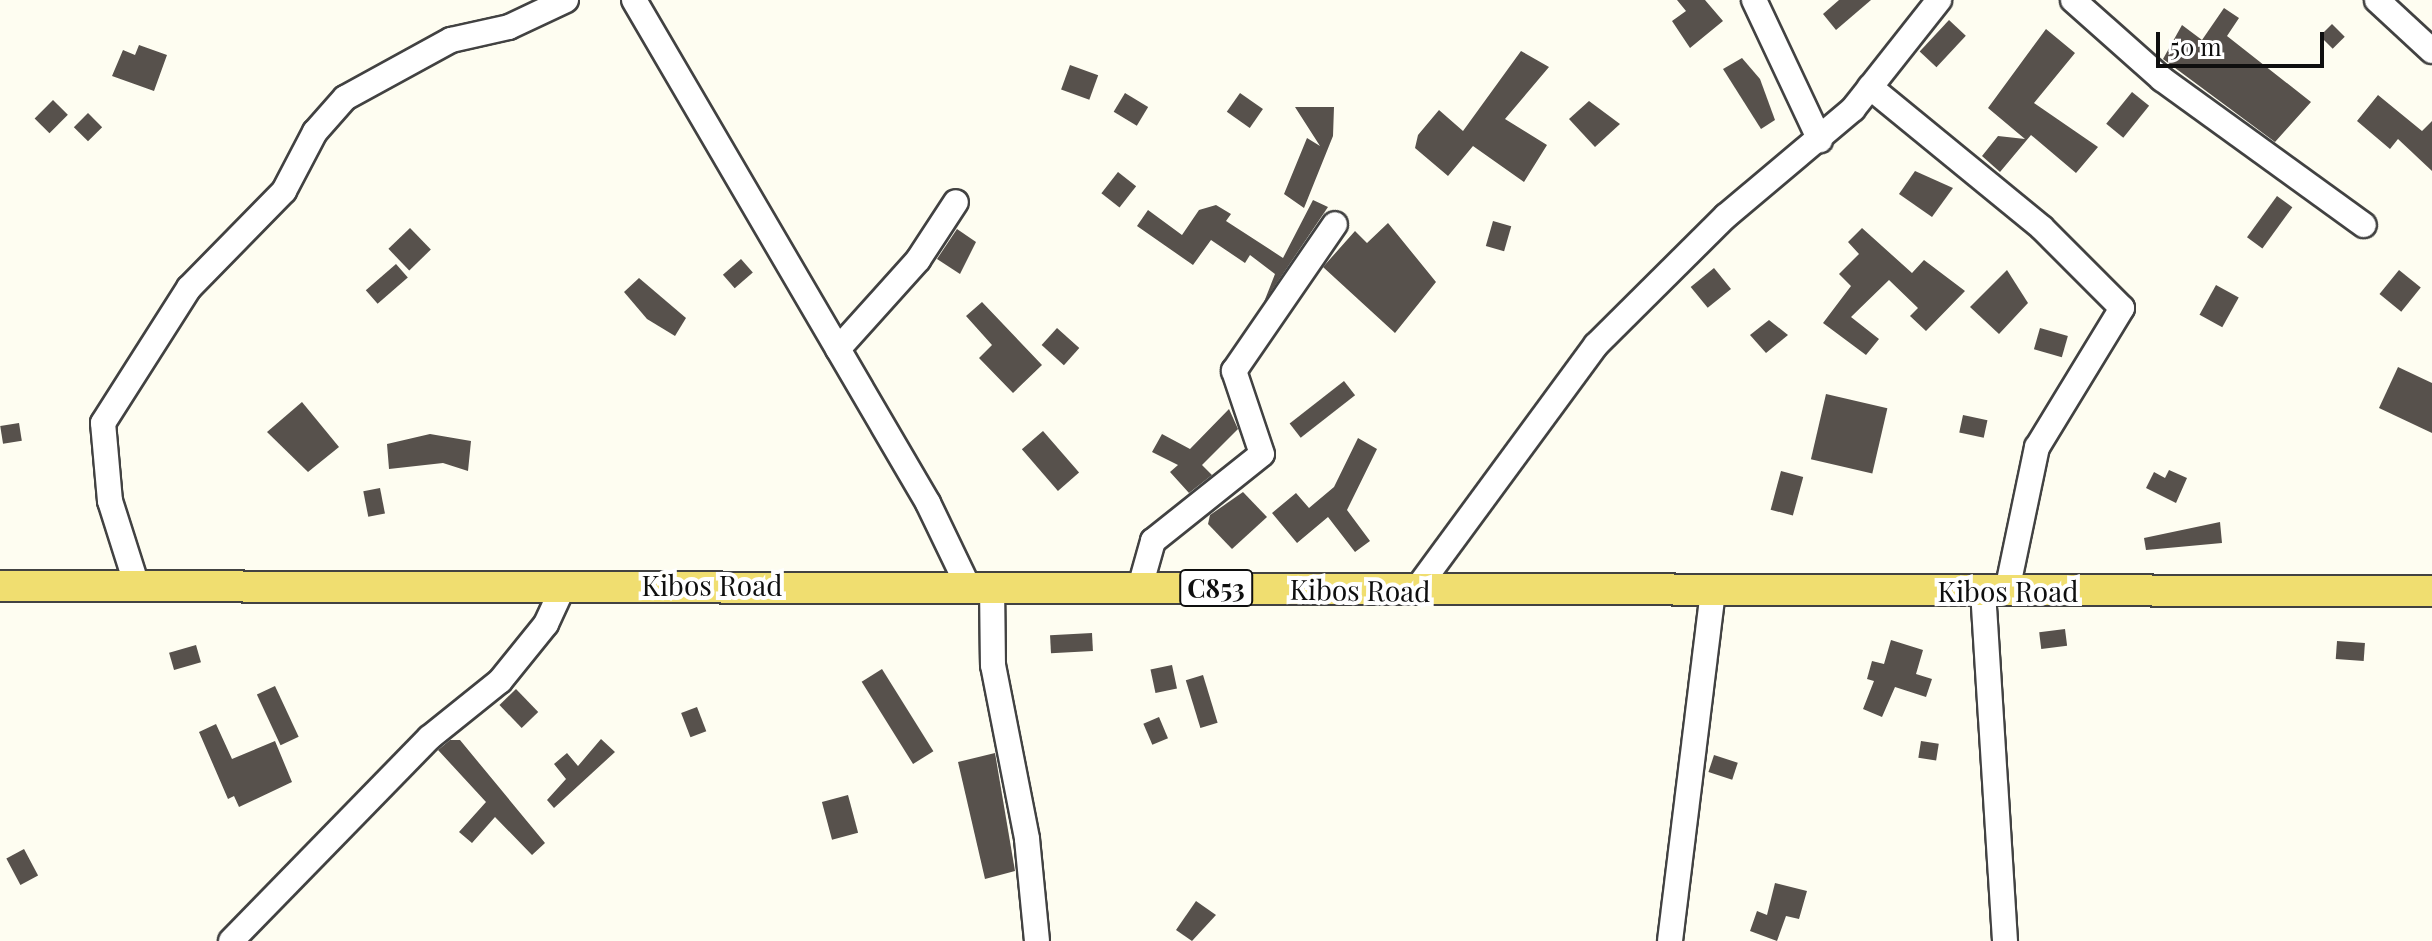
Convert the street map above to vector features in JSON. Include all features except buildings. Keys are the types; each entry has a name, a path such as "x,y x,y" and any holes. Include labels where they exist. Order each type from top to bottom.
{"main road":[{"name":"Kibos Road","path":"0,586 979,584 1416,590 2432,591"}],"street":[{"path":"137,586 110,501 103,423 189,288 270,208 315,132 345,98 451,40 509,27 566,0"},
{"path":"634,0 979,584 1027,839 1037,941"},
{"path":"1754,0 1820,140"},
{"path":"1416,590 1596,345 1726,216 1820,140 1870,87 1939,0"},
{"path":"2073,0 2162,79 2364,225"},
{"path":"2377,0 2432,51"},
{"path":"1870,87 2042,228 2122,308 2037,447 1995,591 2005,941"},
{"path":"838,349 918,260 956,202"},
{"path":"1140,587 1153,541 1262,454 1234,371 1335,224"},
{"path":"231,941 429,738 500,681 546,624 564,585"},
{"path":"1670,941 1713,591"}]}
